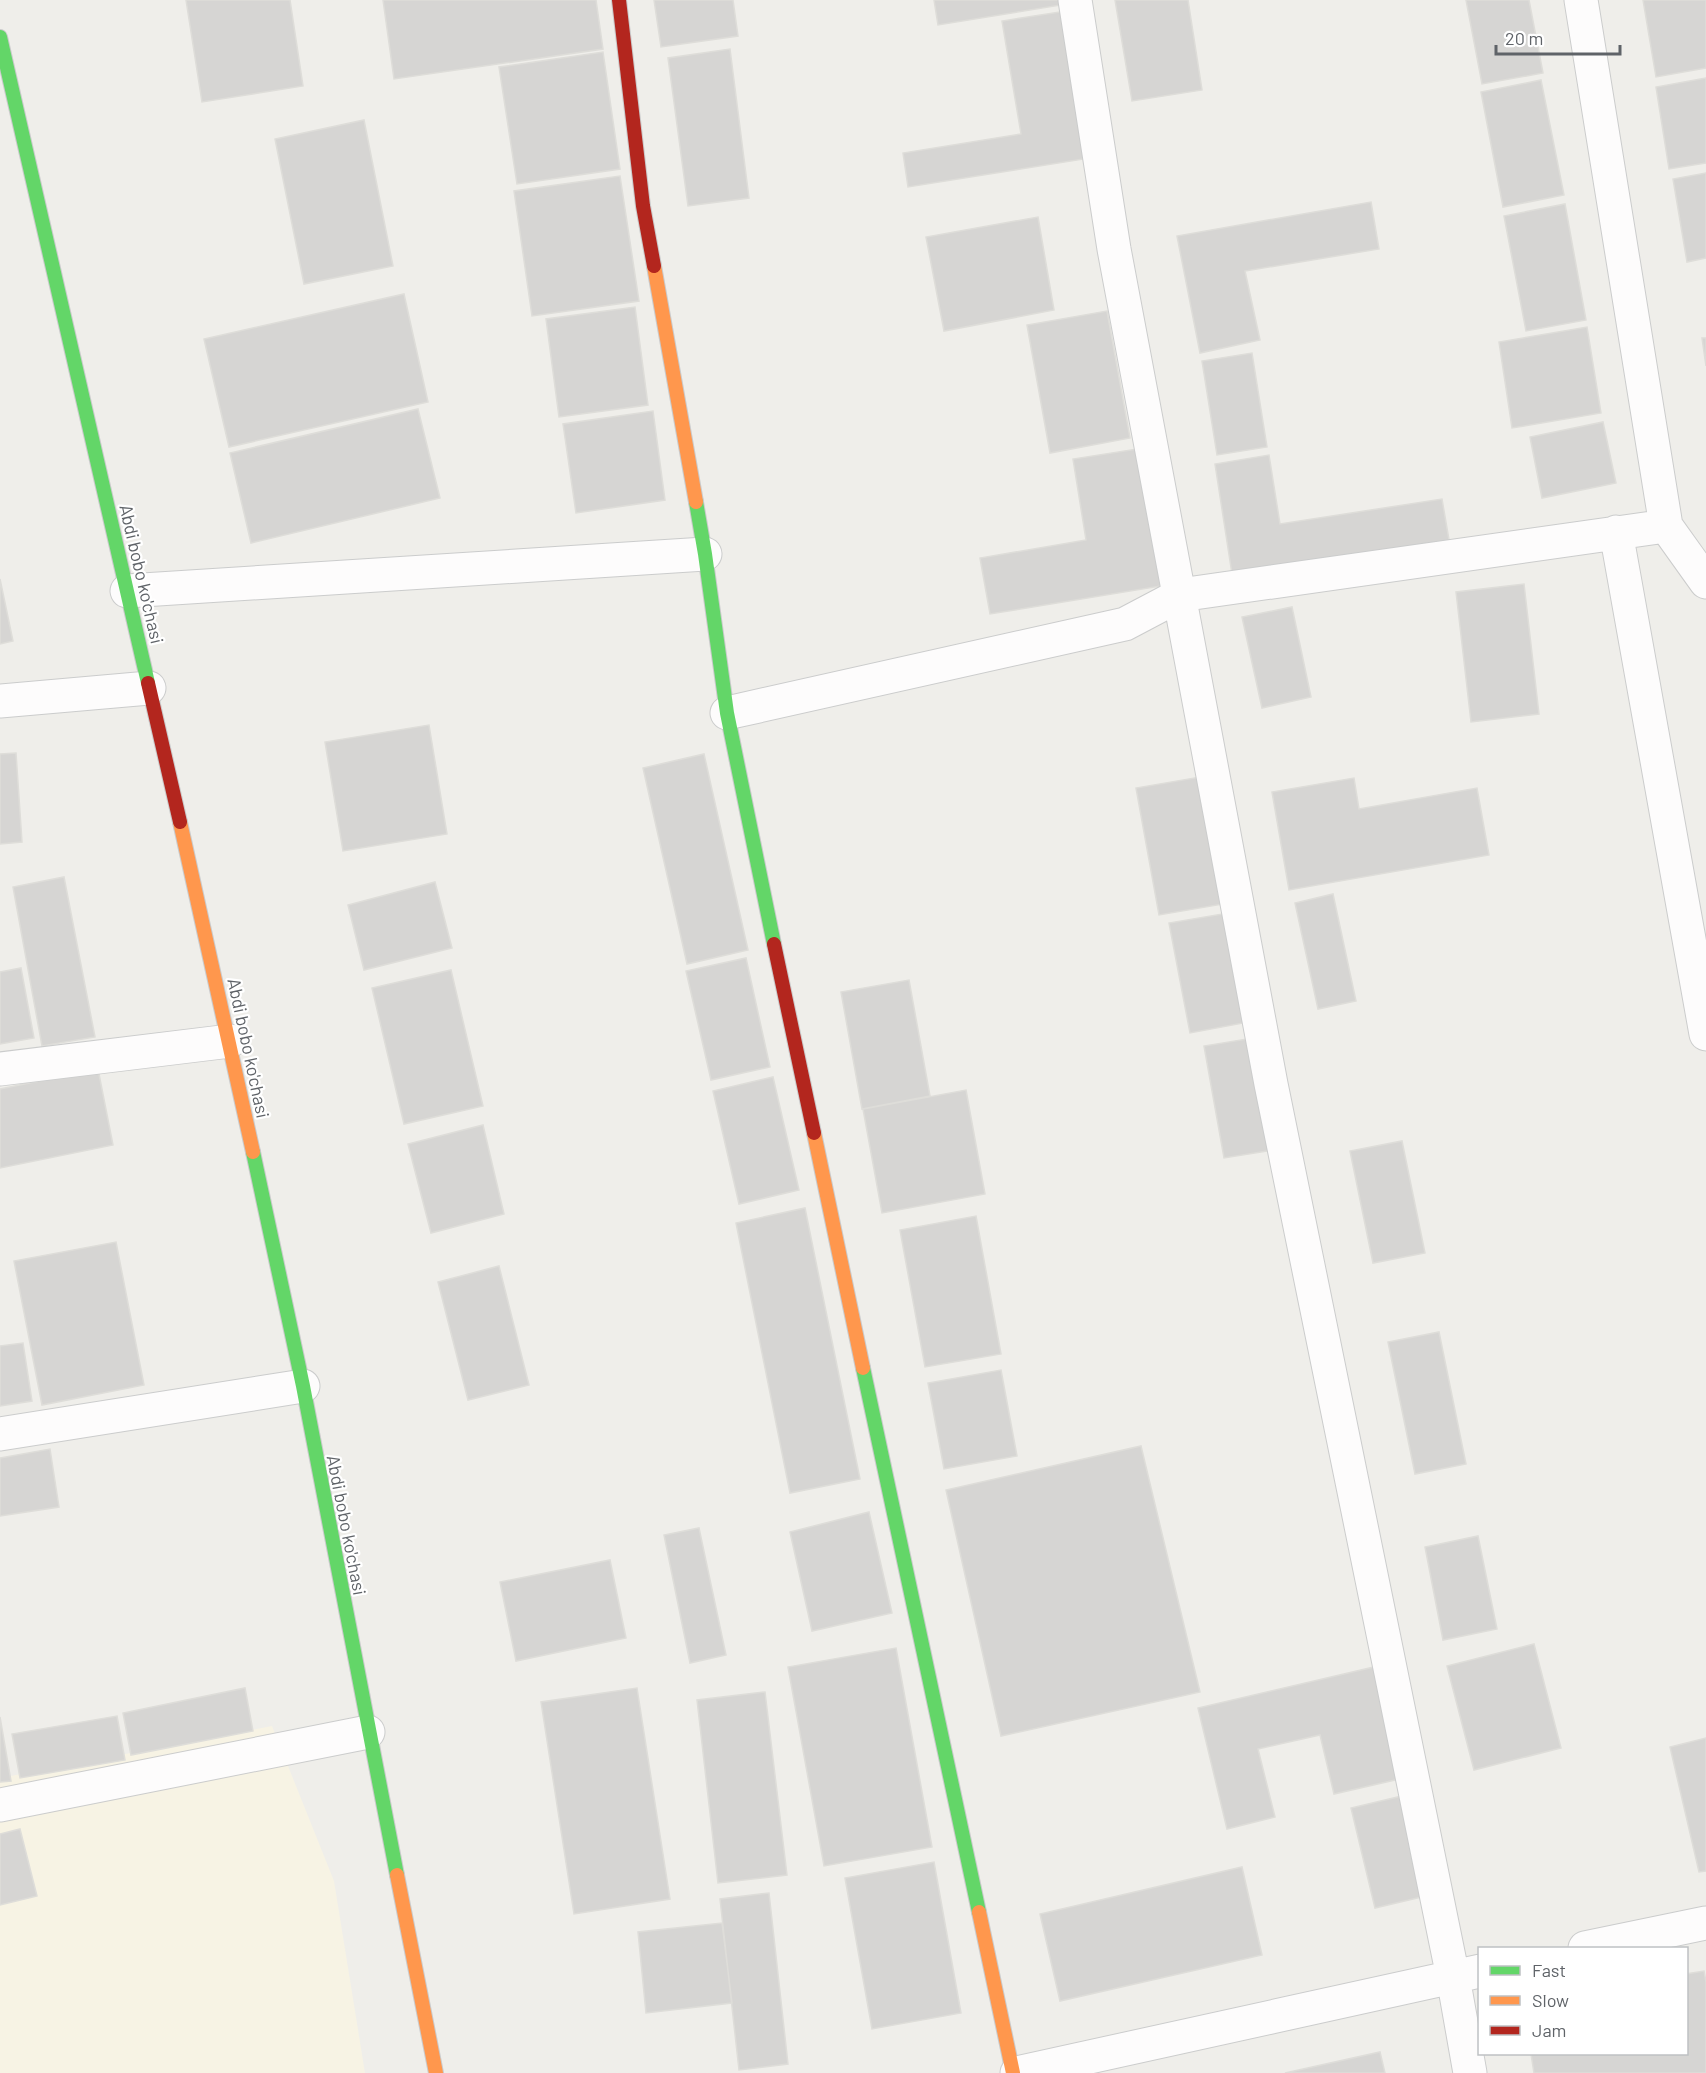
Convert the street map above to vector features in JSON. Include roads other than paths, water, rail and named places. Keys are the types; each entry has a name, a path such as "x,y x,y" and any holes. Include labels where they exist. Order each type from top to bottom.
{"street":[{"path":"619,0 643,206 705,554 727,713 1015,2073 1466,1974"},
{"path":"1074,0 1114,249 1271,1084 1466,1974 1470,2073"},
{"path":"1581,0 1666,526 1706,582"},
{"name":"Abdi bobo ko'chasi","path":"0,37 230,1041 303,1386 368,1732 436,2073"},
{"path":"727,713 1125,624 1180,595 1666,526"},
{"path":"1616,532 1706,1034"},
{"path":"127,591 705,554"},
{"path":"0,701 149,688"},
{"path":"0,1070 230,1041"},
{"path":"0,1434 303,1386"},
{"path":"0,1805 368,1732"},
{"path":"1590,1947 1706,1923"}]}
